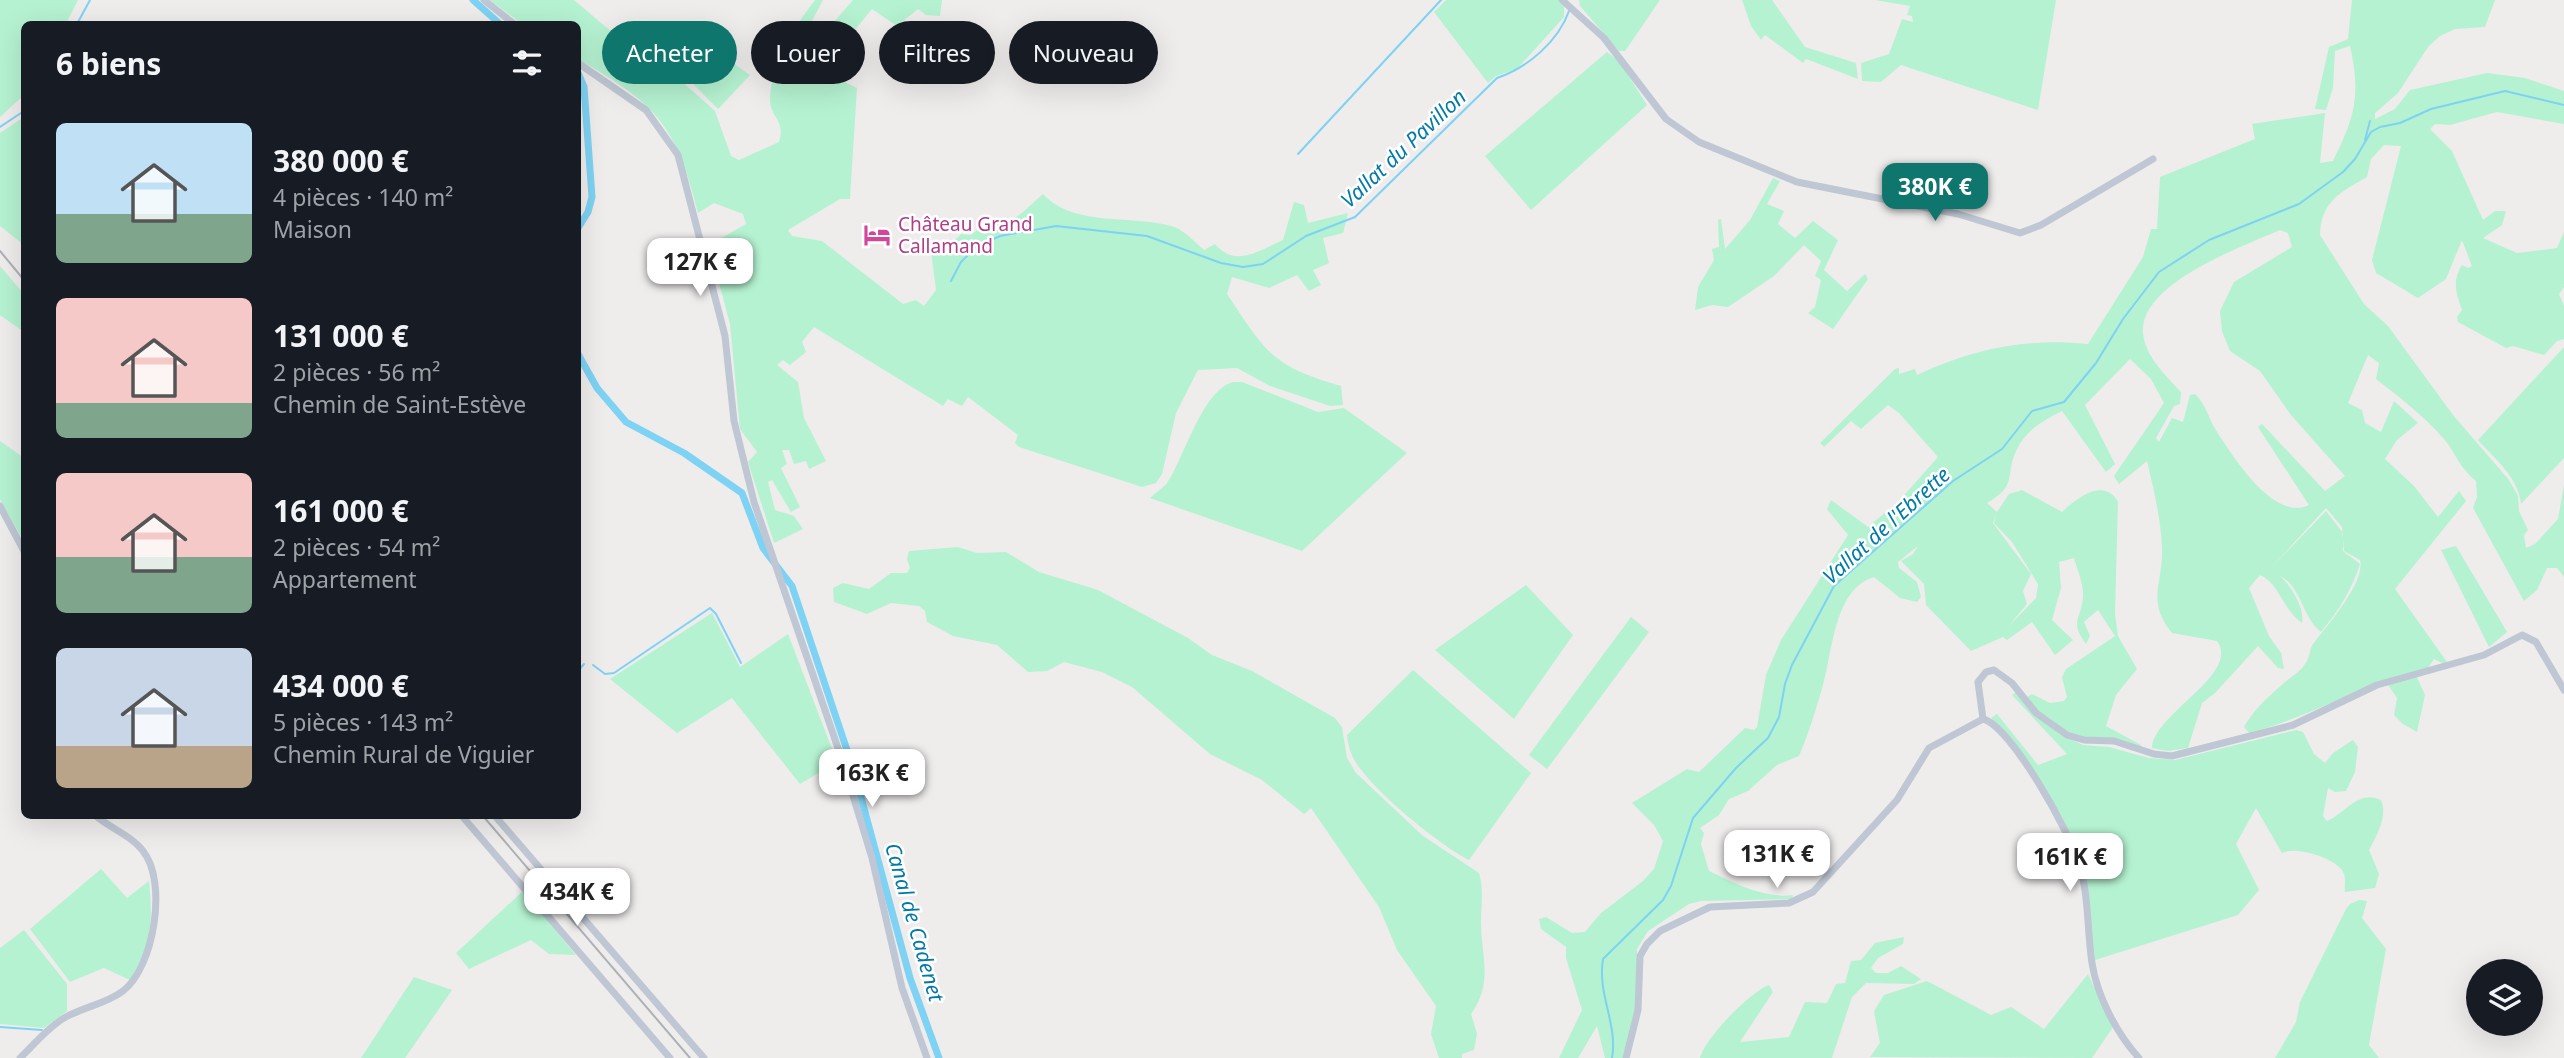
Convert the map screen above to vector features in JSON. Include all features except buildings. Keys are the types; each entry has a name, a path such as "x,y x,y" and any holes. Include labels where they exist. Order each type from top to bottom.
{"street":[{"path":"484,0 510,21"},
{"path":"1564,2 1604,38 1667,119 1679,130 1699,142 1797,182 1958,214 2020,233 2041,225 2153,159"},
{"path":"581,65 646,110 678,155 725,335 737,439 754,502 847,775 872,858 902,988 927,1058"},
{"path":"0,506 21,545"},
{"path":"1983,719 1979,682 1986,672 1994,670 2012,683 2036,713 2067,735 2084,740 2114,741 2154,754 2181,754 2293,725 2377,685 2476,658 2522,635 2536,642 2564,690"},
{"path":"1626,1058 1638,1010 1640,956 1660,931 1710,907 1789,903 1813,892 1897,800 1930,748 1983,719 1988,720 2024,758 2070,840 2080,864 2090,924 2092,965 2118,1032 2138,1058"},
{"path":"20,1058 63,1018 113,998 130,985 146,956 153,934 152,870 138,845 100,819"},
{"path":"465,819 670,1058"},
{"path":"498,819 704,1058"}],"green space":[{"path":"0,0 78,0 68,21 21,21 21,98 0,117"},
{"path":"490,0 574,0 602,24 602,73 581,61 581,21 518,21"},
{"path":"815,0 823,0 812,21 800,21"},
{"path":"853,0 942,0 940,16 926,15 918,9 903,21 890,21 872,9 862,21 835,21"},
{"path":"1446,0 1558,0 1564,7 1564,17 1517,69 1496,76 1488,83 1434,12"},
{"path":"1579,0 1660,0 1625,51 1619,51 1580,6"},
{"path":"1742,0 1772,0 1805,47 1856,63 1858,79 1806,59 1803,63 1765,35 1761,40 1751,26"},
{"path":"1875,0 2056,0 2038,110 1901,65 1881,82 1862,81 1861,63 1889,54 1902,19 1913,22 1912,16 1907,15 1910,6"},
{"path":"2352,0 2495,0 2485,27 2455,29 2440,36 2428,47 2398,93 2375,113 2375,119 2395,109 2410,90 2487,73 2525,78 2564,91 2564,124 2497,112 2450,125 2435,124 2430,129 2452,151 2483,220 2495,211 2506,211 2502,225 2483,238 2517,253 2557,248 2564,232 2564,287 2559,294 2564,306 2564,339 2557,341 2544,355 2513,346 2506,348 2458,322 2457,317 2462,310 2457,293 2457,276 2462,265 2468,268 2472,266 2462,240 2446,279 2418,298 2376,273 2372,260 2401,146 2384,145 2371,159 2367,177 2334,199 2324,214 2320,235 2364,304 2388,326 2453,415 2509,480 2518,496 2519,511 2528,530 2524,535 2526,548 2535,544 2558,519 2564,485 2564,577 2557,568 2547,568 2537,590 2524,601 2473,508 2477,497 2476,481 2435,430 2376,379 2379,363 2368,355 2348,403 2362,410 2365,423 2381,432 2394,401 2418,423 2397,440 2385,459 2414,486 2438,517 2459,491 2466,501 2395,589 2447,662 2444,664 2434,659 2428,668 2415,673 2425,695 2417,732 2394,715 2397,698 2386,682 2249,733 2244,727 2252,715 2268,697 2303,667 2313,644 2351,592 2360,564 2344,600 2321,632 2287,581 2280,576 2296,598 2302,623 2290,611 2272,584 2260,575 2249,588 2269,636 2281,653 2284,669 2278,668 2258,646 2215,693 2202,703 2188,748 2168,751 2152,748 2156,735 2166,722 2217,667 2221,654 2217,641 2172,633 2164,622 2158,602 2161,538 2147,461 2119,484 2114,476 2164,403 2151,379 2130,359 2085,405 2115,464 2106,472 2062,411 2025,436 2013,458 2007,485 1997,497 1987,503 1997,512 2009,494 2022,490 2062,512 2083,496 2098,490 2112,495 2118,502 2115,614 2118,636 2137,669 2116,695 2106,726 2141,745 2138,748 2076,735 2050,721 2027,697 2032,694 2050,703 2064,701 2067,697 2062,677 2066,669 2115,636 2098,610 2084,622 2090,636 2086,644 2081,636 2077,621 2083,592 2074,558 2059,562 2061,588 2052,620 2073,640 2055,655 2032,622 2007,640 2003,637 1971,651 1926,605 1924,584 1901,561 1913,554 1918,546 1898,562 1899,568 1917,582 1921,597 1917,602 1900,598 1874,577 1861,584 1843,607 1820,694 1799,756 1777,765 1748,791 1729,799 1719,815 1700,828 1704,833 1701,844 1709,871 1739,885 1771,895 1793,895 1792,899 1701,901 1689,904 1648,931 1637,949 1637,997 1632,1034 1625,1058 1605,1058 1597,1026 1578,1058 1559,1058 1582,1010 1566,958 1566,947 1541,929 1539,919 1546,917 1572,933 1585,932 1601,913 1643,881 1654,869 1663,841 1654,825 1632,803 1687,769 1699,772 1745,728 1754,730 1757,727 1766,675 1781,640 1848,535 1827,509 1831,500 1868,527 1899,501 1938,457 1899,413 1888,405 1861,429 1851,421 1824,447 1820,443 1895,369 1899,368 1899,374 1915,369 1917,375 1959,358 2001,347 2043,343 2088,344 2143,257 2151,229 2157,229 2160,177 2255,139 2252,124 2325,113 2320,163 2333,161 2354,105 2355,78 2350,46 2335,51 2333,88 2326,110 2315,109 2329,47 2348,39","holes":["2280,230 2288,233 2292,247 2234,282 2220,311 2222,331 2230,351 2260,371 2291,415 2345,476 2325,491 2262,424 2258,427 2309,505 2296,508 2282,504 2256,485 2224,443 2195,394 2190,395 2183,422 2172,418 2159,442 2156,438 2174,406 2180,404 2181,392 2152,358 2143,333 2146,315 2158,298 2175,283 2220,256","2326,508 2342,527 2342,532 2326,511 2270,569","1996,514 1994,523 2012,542 2038,584 2036,598 2008,627 2027,604 2023,591 2031,574 1993,523","2343,539 2344,551 2360,560 2360,564 2343,551"]},
{"path":"1607,52 1619,61 1647,105 1531,210 1485,156"},
{"path":"737,66 750,75 718,109 693,84 737,84"},
{"path":"618,84 685,84 715,111 731,156 739,160 779,142 781,129 772,111 771,84 849,84 857,88 850,199 840,199 788,230 792,236 822,241 903,304 916,300 924,306 936,290 931,251 936,247 943,252 961,234 971,235 986,223 1011,220 1043,194 1056,205 1071,212 1174,227 1204,250 1215,244 1231,255 1239,256 1283,240 1294,202 1304,205 1308,223 1348,213 1343,233 1323,238 1329,263 1313,270 1321,285 1309,291 1297,275 1269,288 1232,277 1227,294 1251,330 1272,354 1299,371 1341,386 1343,405 1330,406 1270,386 1237,368 1198,370 1176,413 1162,474 1156,483 1142,487 1019,447 1015,443 1018,435 968,397 962,406 948,399 943,406 814,327 802,342 806,352 790,365 783,360 777,365 798,382 804,418 826,461 809,469 806,461 794,464 789,450 782,450 787,464 781,468 800,507 791,512 772,480 768,482 775,510 794,516 803,529 774,543 748,462 757,452 740,429 730,324 709,245 746,224 743,214 714,203 698,213 690,183 671,137 659,119"},
{"path":"21,119 21,243 0,226 0,133"},
{"path":"1773,178 1780,181 1767,204 1784,211 1778,224 1795,238 1813,221 1838,240 1824,270 1847,291 1865,274 1868,279 1833,329 1808,313 1815,307 1821,280 1815,276 1821,261 1804,245 1774,276 1728,307 1712,305 1695,310 1698,287 1714,260 1712,249 1719,247 1718,220 1721,219 1725,249 1750,220"},
{"path":"0,266 21,290 21,330 0,315"},
{"path":"2564,347 2564,458 2521,504 2511,477 2478,440"},
{"path":"1233,382 1242,382 1318,412 1344,408 1407,453 1302,551 1150,498 1167,483 1194,427 1212,398"},
{"path":"0,441 21,456 21,537 0,499"},
{"path":"2456,546 2507,632 2489,647 2441,550"},
{"path":"958,547 977,553 1006,552 1039,572 1098,590 1188,638 1212,655 1252,671 1335,718 1342,727 1347,758 1356,773 1423,836 1479,873 1485,969 1482,991 1471,1014 1477,1034 1474,1050 1462,1054 1462,1058 1439,1058 1431,1034 1436,1006 1397,950 1379,907 1311,808 1304,814 1262,780 1210,754 1132,687 1102,672 1064,662 1047,671 1028,672 997,645 953,636 927,622 925,611 919,606 891,603 867,614 834,602 833,588 843,583 869,589 891,573 907,573 910,568 907,559 909,551"},
{"path":"1526,585 1573,635 1514,719 1435,650"},
{"path":"712,613 740,667 788,634 837,762 800,784 732,698 677,733 610,679"},
{"path":"1631,617 1649,632 1547,769 1529,755"},
{"path":"1413,670 1531,773 1469,860 1424,830 1376,787 1355,761 1350,748 1347,735"},
{"path":"2016,692 2060,734 2083,745 2109,747 2149,758 2175,760 2296,730 2303,732 2314,754 2325,763 2333,753 2353,740 2358,747 2355,772 2346,791 2335,792 2328,788 2323,816 2327,821 2353,803 2366,798 2381,800 2382,819 2369,850 2379,874 2375,888 2345,892 2344,873 2337,865 2304,852 2282,853 2256,808 2236,844 2259,890 2238,915 2095,960 2085,880 2026,758 1991,718 1997,714 2038,765 2067,754 2012,695"},
{"path":"101,869 127,898 149,881 151,921 147,943 130,980 104,968 70,982 30,929"},
{"path":"523,891 576,955 549,954 531,940 469,969 456,953"},
{"path":"2359,900 2367,901 2362,918 2386,949 2369,1045 2379,1058 2275,1058 2296,1022 2300,1002 2346,909"},
{"path":"24,930 67,984 67,1011 44,1028 0,1024 0,948"},
{"path":"1904,937 1903,944 1878,958 1871,968 1876,973 1888,973 1901,966 1921,979 1914,984 1866,983 1852,997 1832,1058 1700,1058 1719,1028 1761,989 1769,985 1773,992 1740,1042 1789,1037 1805,1002 1827,1003 1836,984 1845,983 1851,961 1861,960 1875,943"},
{"path":"2088,974 2113,1027 2092,1058 1870,1057 1880,1043 1874,1011 1884,995 1927,981 1991,1015 2011,1007 2044,1029"},
{"path":"414,977 452,990 405,1058 361,1058"}],"waterway":[{"path":"79,21 90,0"},
{"name":"Canal de Cadenet","path":"473,0 497,21"},
{"path":"1298,154 1441,0"},
{"name":"Vallat du Pavillon","path":"951,281 961,262 976,247 1000,236 1056,226 1147,236 1221,263 1243,267 1263,264 1306,236 1355,217 1497,78 1519,68 1540,52 1557,33 1569,11"},
{"name":"Canal de Cadenet","path":"581,80 584,87 592,197 588,212 581,223"},
{"name":"Vallat de l'Ebrette","path":"1612,1058 1612,1033 1603,984 1603,959 1663,900 1671,886 1693,818 1736,768 1768,738 1779,717 1785,684 1792,665 1834,586 1953,481 2002,449 2032,411 2064,402 2096,363 2123,319 2159,272 2209,240 2299,204 2343,172 2355,159 2371,132 2431,109 2505,91 2564,105"},
{"path":"0,127 21,113"},
{"name":"Vallat de l'Ebrette","path":"2365,140 2370,121"},
{"name":"Canal de Cadenet","path":"581,359 597,388 626,422 684,453 742,493 763,548 792,586 853,768 910,978 939,1058"},
{"path":"593,665 605,674 614,673 710,608 716,614 741,663"},
{"path":"581,668 584,664"},
{"path":"0,1027 42,1030"}],"railway":[{"path":"0,251 21,276"},
{"path":"486,819 690,1058"}],"place":[{"name":"Château Grand Callamand","path":"877,235"}]}
